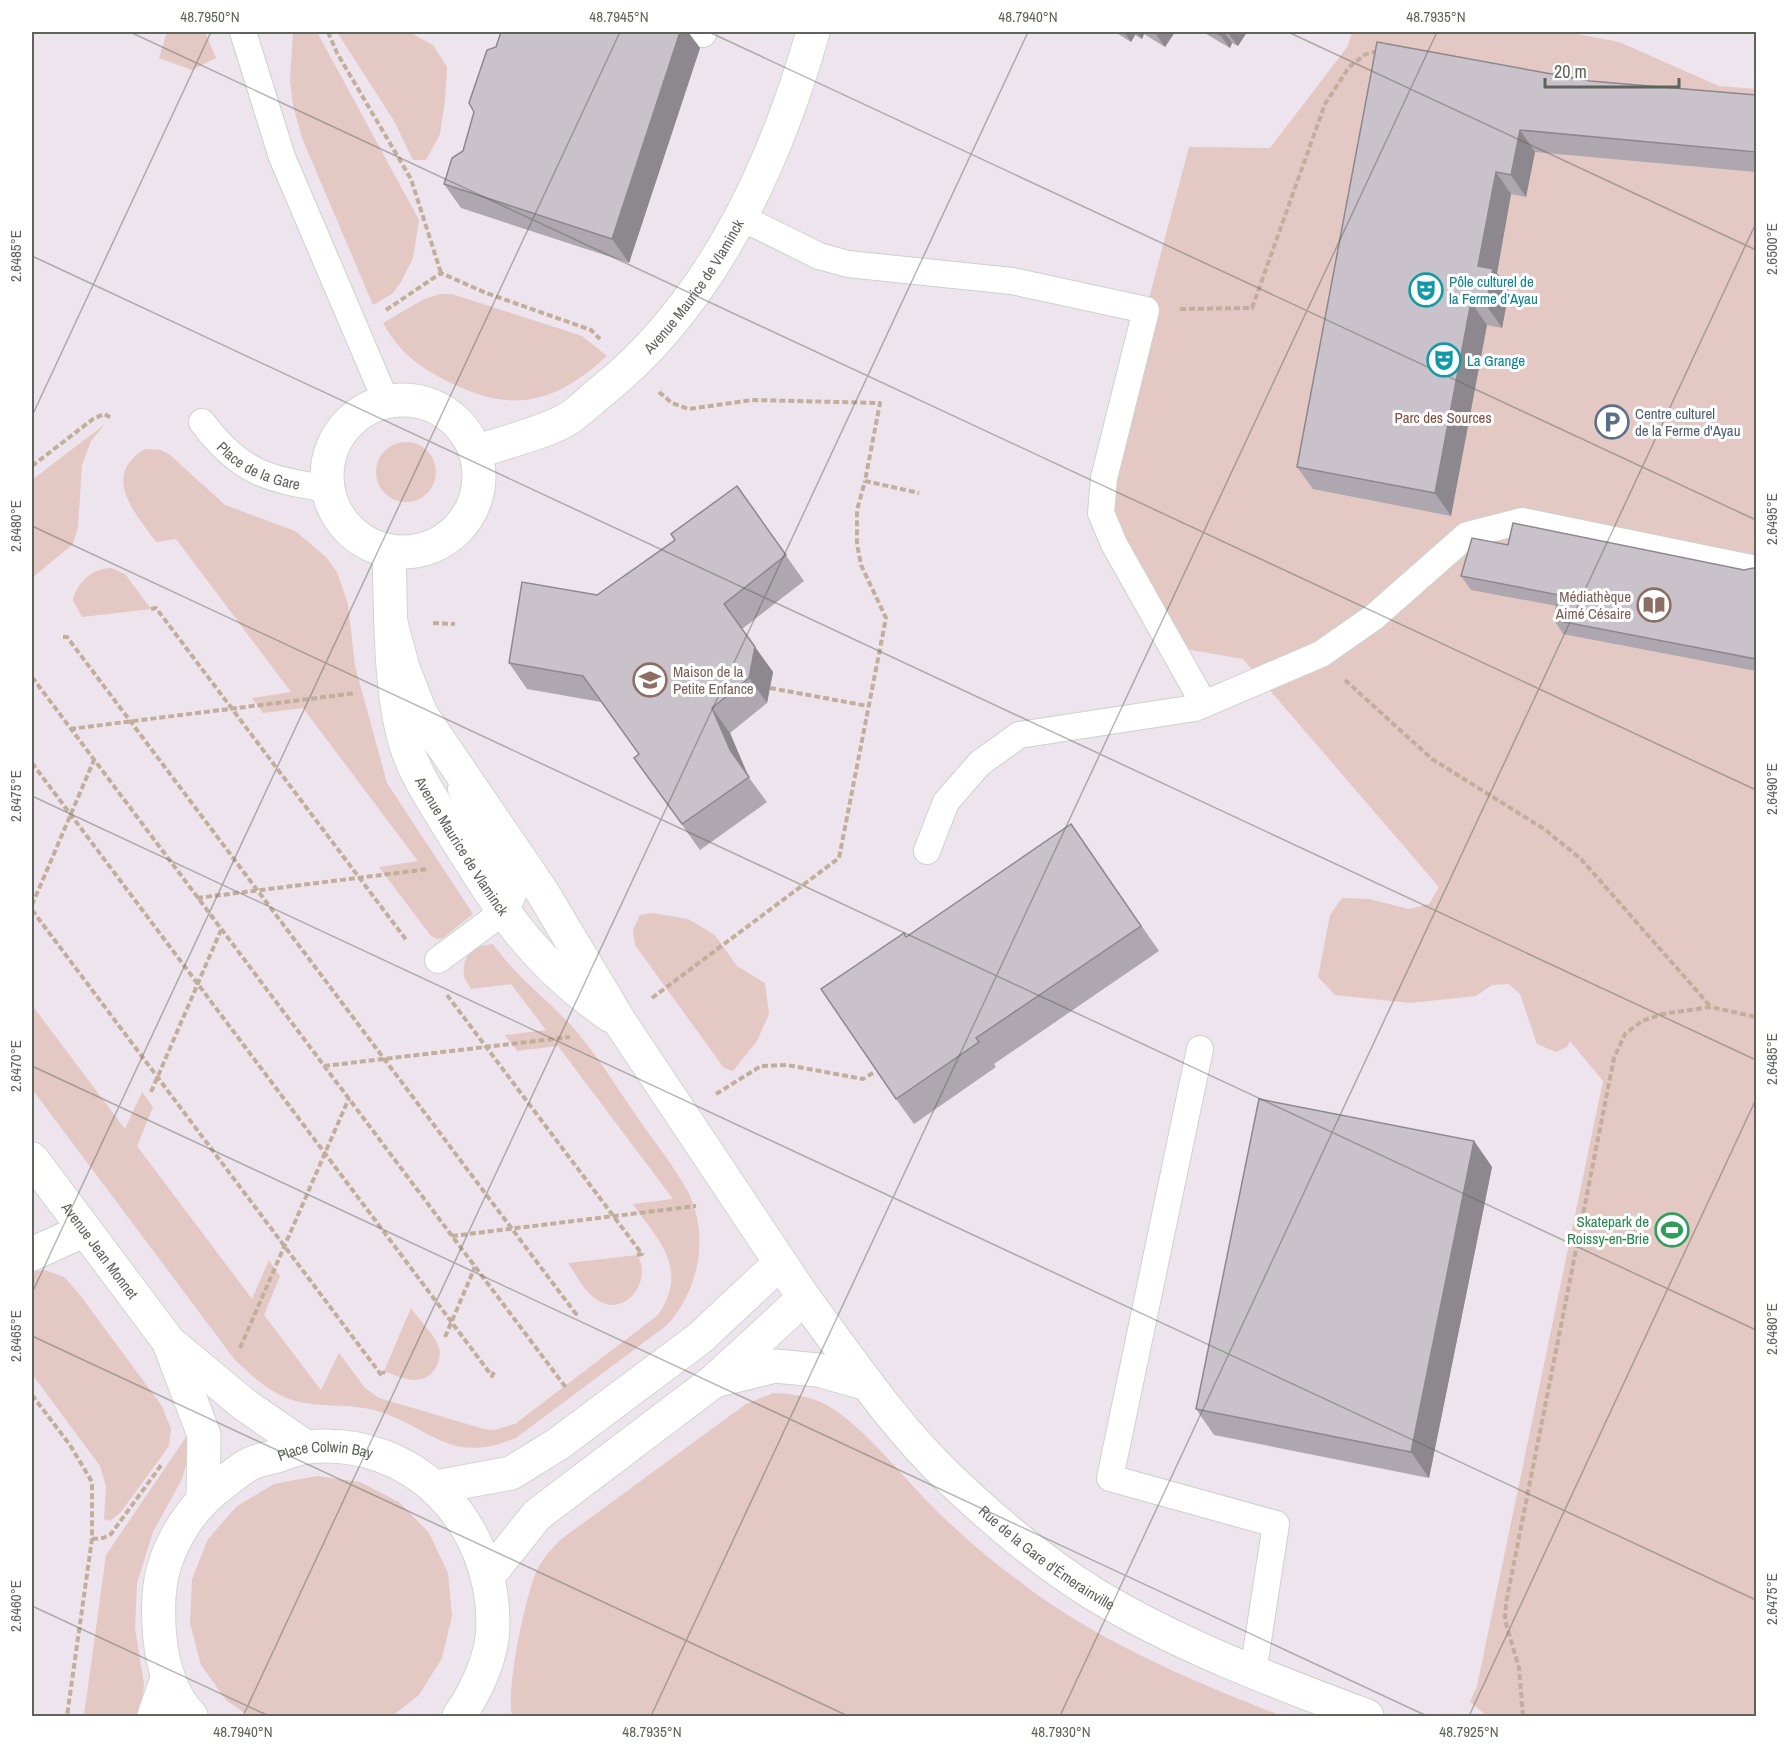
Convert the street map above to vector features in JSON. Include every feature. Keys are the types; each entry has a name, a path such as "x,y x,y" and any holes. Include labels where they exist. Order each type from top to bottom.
{"street":[{"name":"Avenue Maurice de Vlaminck","path":"476,452 566,420 631,368 682,311 740,218 778,135 813,32"},
{"path":"386,401 418,401 447,413 460,424 476,452 480,480 472,508 456,532 431,547 410,552 388,552 360,539 348,530 338,517 328,489 329,456 340,434 356,416 386,401"},
{"name":"Avenue Maurice de Vlaminck","path":"388,552 391,623 401,725 412,762 422,784 503,912 545,964 570,987 620,1022"},
{"name":"Avenue Maurice de Vlaminck","path":"391,623 414,699 421,714 542,890 620,1022 804,1298"},
{"name":"Avenue Jean Monnet","path":"32,1159 169,1342 245,1405 306,1447"},
{"path":"32,1254 85,1230"},
{"path":"436,1487 511,1473 590,1420 700,1338 780,1263"},
{"path":"489,1575 537,1515 714,1381 804,1298"},
{"name":"Rue de la Gare d'Émerainville","path":"804,1298 868,1384 948,1477 1018,1539 1094,1593 1175,1637 1253,1673 1367,1716"},
{"name":"Avenue Jean Monnet","path":"169,1342 204,1435 203,1499"},
{"path":"714,1381 776,1366 818,1370 868,1384"},
{"name":"Place Colwin Bay","path":"191,1716 168,1676 157,1630 160,1582 176,1537 203,1499 250,1464 306,1447 353,1448 397,1462 436,1487 459,1512 477,1542 489,1575 493,1626 483,1675 459,1716"},
{"path":"483,1675 490,1716"},
{"path":"154,1716 168,1676"}],"lane":[{"path":"248,36 263,99 282,157 386,401"},
{"path":"740,218 819,256 848,264 1012,281 1146,310 1104,478 1101,513 1114,544 1204,704"},
{"name":"Place de la Gare","path":"202,422 226,453 241,464 276,479 328,489"},
{"path":"927,851 946,802 980,763 1019,735 1195,708 1321,654 1374,617 1467,535 1522,521 1756,569"},
{"path":"438,960 503,912 512,901 514,887 474,821 460,788 455,766"},
{"path":"1200,1049 1110,1479 1276,1524 1253,1673"}],"path":[{"path":"328,32 337,53 411,179 441,273"},
{"path":"1146,310 1252,308 1325,104 1349,67 1366,54 1384,49"},
{"path":"32,466 93,419 104,414 112,418"},
{"path":"620,1022 839,858 885,618 861,565 856,544 857,510 864,481"},
{"path":"151,609 156,608 408,944"},
{"path":"63,637 67,637 576,1314 572,1314"},
{"path":"1321,654 1378,712 1432,759 1544,829 1581,859 1711,1007"},
{"path":"32,677 590,1420"},
{"path":"770,688 868,706"},
{"path":"70,729 361,693"},
{"path":"32,905 94,760"},
{"path":"32,763 492,1376 494,1372"},
{"path":"197,898 440,868"},
{"path":"32,910 382,1376 384,1371"},
{"path":"151,1092 221,929"},
{"path":"444,991 642,1254 637,1255"},
{"path":"1523,1716 1519,1668 1505,1620 1506,1604 1614,1058 1625,1034 1642,1020 1662,1014 1711,1007 1756,1017"},
{"path":"324,1066 579,1036"},
{"path":"711,1097 761,1066 787,1065 863,1079 873,1073"},
{"path":"224,1386 348,1098"},
{"path":"452,1236 702,1205"},
{"path":"445,1337 475,1267"},
{"path":"32,1395 70,1445 92,1482 92,1539 67,1716"},
{"path":"92,1539 103,1538 111,1534 163,1462"}],"green space":[{"path":"167,32 205,32 216,58 192,70 159,58"},
{"path":"293,32 317,32 419,220 413,258 401,282 392,294 373,305 302,138 293,105 290,81"},
{"path":"337,32 409,32 433,45 447,67 445,101 440,134 426,160 413,160 394,121"},
{"name":"Parc des Sources","path":"1352,32 1567,32 1619,42 1719,86 1756,89 1756,1716 1487,1716 1470,1702 1477,1686 1603,1081 1570,1041 1567,1047 1556,1052 1537,1044 1520,994 1509,984 1492,985 1476,996 1410,1003 1335,995 1318,977 1330,915 1342,898 1369,899 1409,909 1429,904 1439,887 1243,659 1174,647 1106,528 1146,310 1189,147 1270,148 1348,46"},
{"path":"440,294 452,294 582,336 607,356 570,384 533,399 514,400 474,393 440,377 412,359 396,343 383,323 424,299"},
{"path":"105,424 91,441 82,465 78,527 73,544 32,578 32,480"},
{"path":"406,442 423,447 431,455 436,472 431,489 423,497 406,502 389,497 381,489 376,472 381,455 389,447"},
{"path":"145,449 161,450 169,454 225,505 295,531 326,557 337,572 348,604 355,666 387,783 473,914 443,938 437,939 431,936 379,867 418,861 303,708 263,713 252,698 291,692 176,539 156,542 132,507 123,483 125,471 132,460"},
{"path":"111,568 125,574 151,609 82,617 73,600 78,587 92,573"},
{"path":"652,913 688,919 715,935 737,966 765,983 769,1014 757,1041 733,1071 724,1068 635,945 633,930 640,915"},
{"path":"493,944 510,965 568,1022 642,1123 687,1190 698,1224 699,1242 694,1278 678,1311 667,1325 516,1438 493,1446 473,1448 442,1441 394,1417 374,1410 295,1401 276,1393 235,1360 32,1089 32,1005 125,1129 142,1092 153,1107 137,1146 252,1299 269,1260 280,1276 264,1315 321,1390 339,1353 365,1388 379,1398 484,1429 495,1430 515,1424 658,1315 667,1298 671,1283 671,1270 661,1244 633,1204 673,1199 558,1046 517,1051 505,1035 546,1030 511,984 471,989 464,977 467,957 479,947"},
{"path":"637,1255 641,1264 640,1283 635,1292 620,1304 611,1305 596,1299 582,1285 568,1263"},
{"path":"45,1270 64,1277 80,1295 162,1406 171,1429 169,1446 121,1512 110,1521 104,1519 106,1486 100,1466 32,1374 32,1272"},
{"path":"411,1308 432,1334 440,1351 435,1369 430,1375 418,1380 384,1371"},
{"path":"773,1393 816,1400 844,1417 870,1440 931,1505 971,1542 1027,1587 1070,1616 1159,1664 1282,1716 512,1716 514,1665 522,1621 532,1583 547,1554 560,1540 746,1404"},
{"path":"188,1434 188,1457 182,1479 153,1532 137,1583 135,1628 144,1684 141,1716 84,1716 106,1555"},
{"path":"317,1476 360,1482 399,1502 429,1533 448,1573 452,1616 442,1658 419,1695 392,1716 249,1716 226,1700 201,1665 190,1623 192,1579 208,1539 237,1506 274,1484"}],"building":[{"path":"501,32 680,32 612,239 444,184 452,158 463,151 474,112 469,103 487,50 496,47"},
{"name":"Pôle culturel de la Ferme d’Ayau","path":"1377,42 1590,81 1756,95 1756,152 1520,130 1511,175 1496,172 1478,266 1493,269 1486,305 1471,302 1435,493 1297,467"},
{"name":"Maison de la Petite Enfance","path":"737,486 786,555 724,604 755,647 749,678 712,708 730,750 749,777 682,824 634,758 639,754 583,676 509,663 522,582 597,595 675,540 671,534"},
{"name":"Médiathèque Aimé Césaire","path":"1513,523 1744,570 1756,569 1756,659 1554,620 1559,595 1461,576 1472,538 1508,545"},
{"path":"1071,824 1141,926 976,1038 979,1042 896,1099 821,989 904,933 906,937"},
{"path":"1259,1099 1474,1141 1411,1452 1196,1409"}],"place":[{"name":"Pôle culturel de la Ferme d’Ayau","path":"1426,290"},
{"name":"La Grange","path":"1444,360"},
{"name":"Centre culturel de la Ferme d'Ayau","path":"1612,422"},
{"name":"Médiathèque Aimé Césaire","path":"1654,605"},
{"name":"Maison de la Petite Enfance","path":"650,680"},
{"name":"Skatepark de Roissy-en-Brie","path":"1672,1230"}]}
